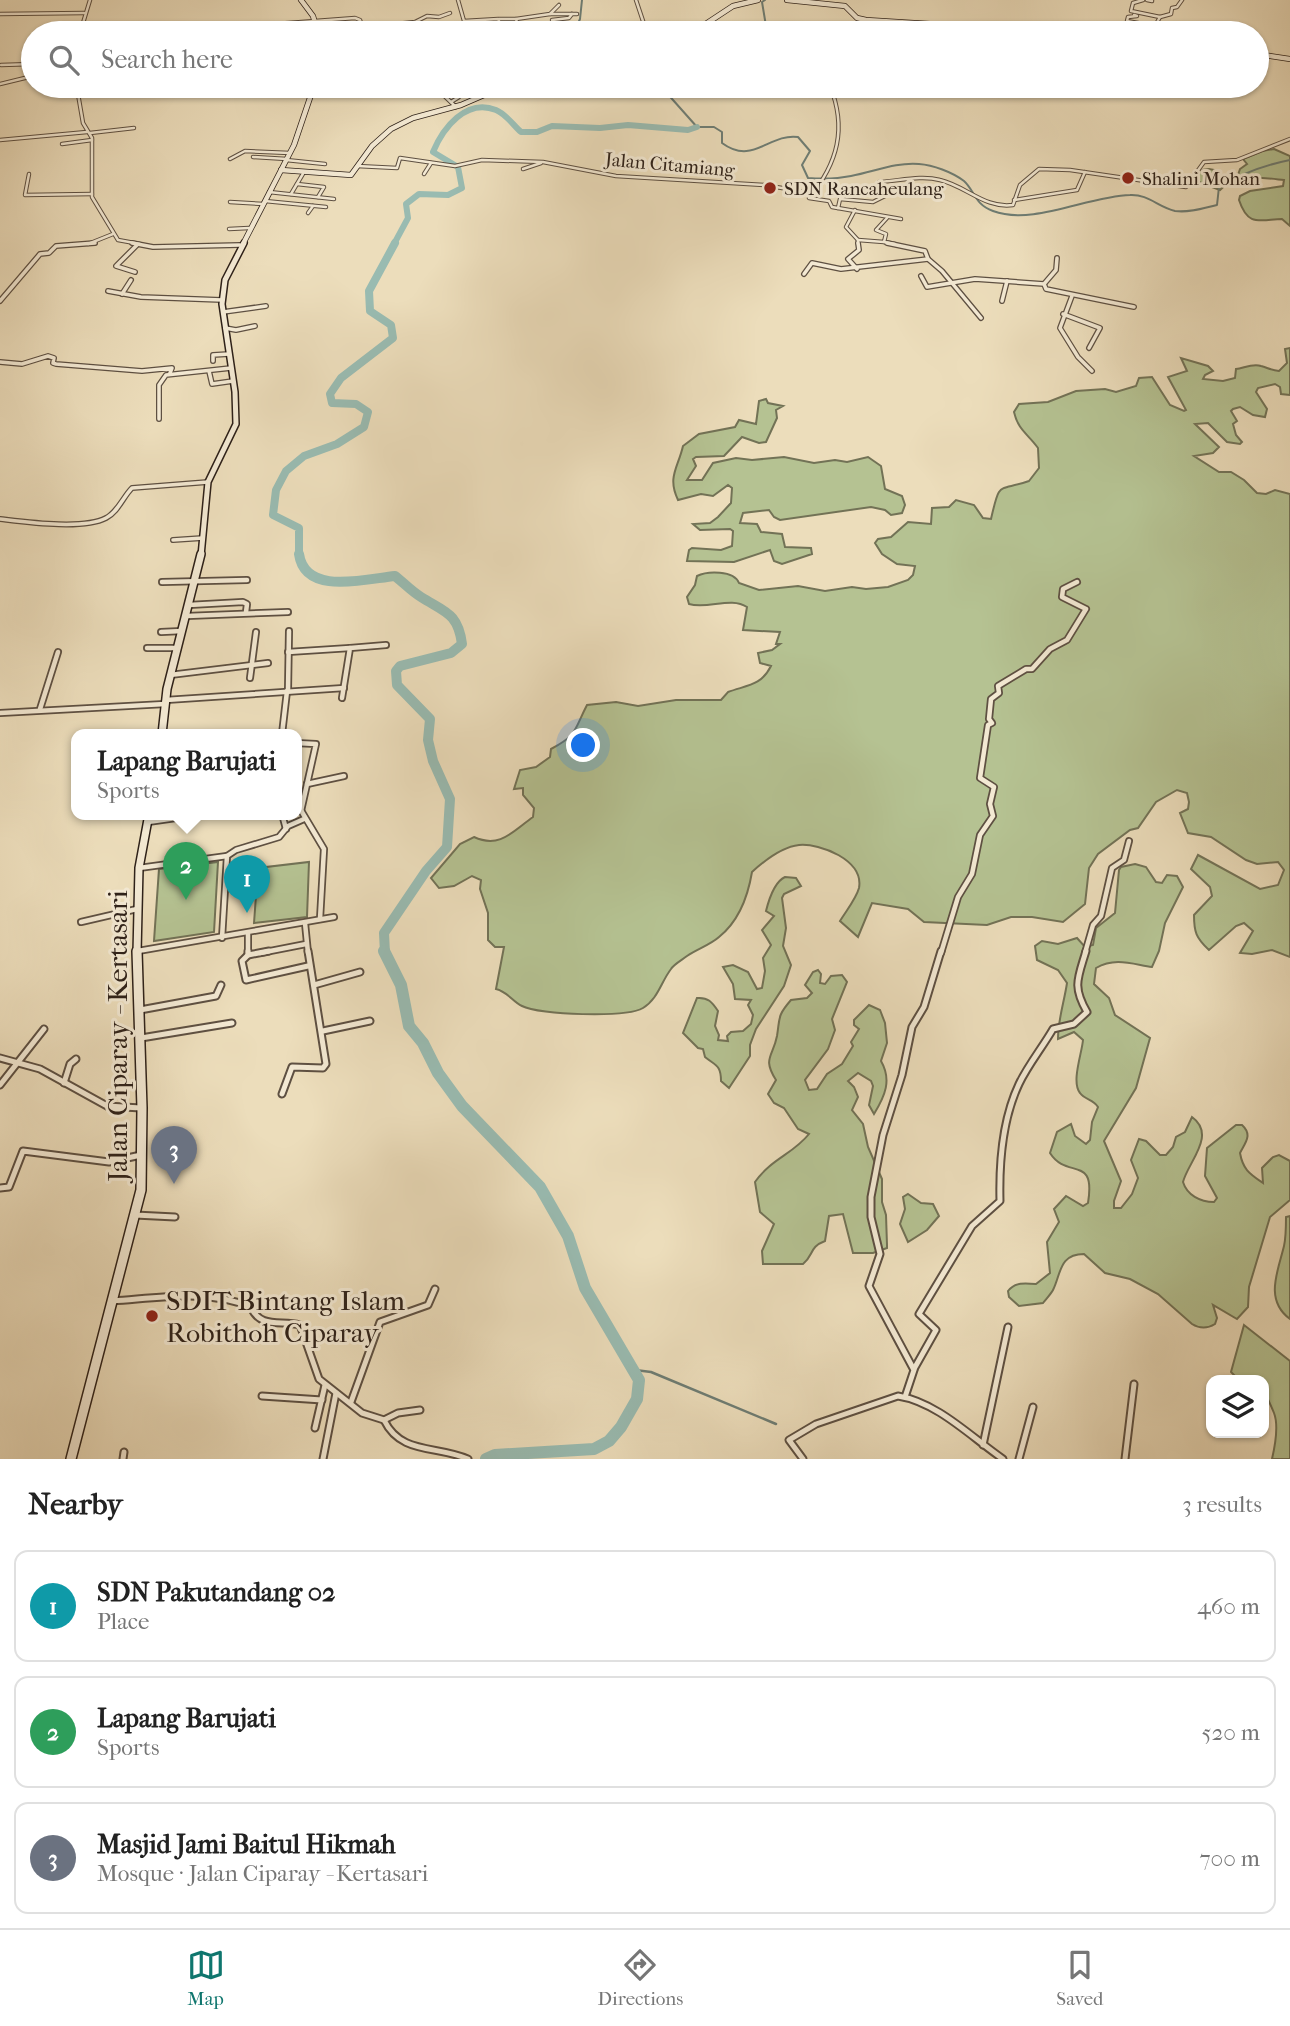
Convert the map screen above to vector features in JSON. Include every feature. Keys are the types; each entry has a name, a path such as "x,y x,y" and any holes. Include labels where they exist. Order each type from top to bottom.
{"main road":[{"path":"301,0 312,21"},
{"path":"710,21 733,6 758,0"},
{"path":"786,0 845,3 857,18 882,21"},
{"path":"1269,56 1290,59"},
{"path":"162,729 170,675 196,581 204,538 208,482 236,424 222,300 227,271 290,153 311,98"},
{"path":"281,170 349,175 372,146 391,130 413,118 456,107 477,98"},
{"name":"Jalan Ciparay - Kertasari","path":"71,1459 141,1190 142,1108 137,909 139,868 148,820"}],"street":[{"path":"82,21 90,0"},
{"path":"458,0 465,21"},
{"path":"636,0 643,21"},
{"path":"1131,11 1160,17 1171,14 1172,8 1177,7 1182,0"},
{"path":"1131,11 1133,3 1152,1"},
{"path":"550,14 559,5"},
{"path":"1127,21 1128,17 1136,16 1131,11"},
{"path":"0,14 84,13"},
{"path":"417,21 427,16 437,17 442,13 450,13"},
{"path":"552,20 569,19 572,14"},
{"path":"476,21 577,14"},
{"path":"1157,21 1160,17"},
{"path":"1,65 21,64"},
{"path":"0,84 21,79"},
{"path":"78,98 78,105 92,140 92,194 113,234 123,242 138,245 240,245"},
{"path":"447,98 456,107"},
{"path":"451,102 457,98"},
{"path":"835,98 839,108 838,146 823,181 809,199 829,201 831,207 901,219"},
{"path":"0,140 134,128"},
{"path":"838,208 840,199 873,202 885,196 878,187 881,181 916,180 940,180 999,207 1012,205 1020,185 1034,170 1085,172 1186,187 1204,162 1237,160 1290,139"},
{"path":"62,144 92,140"},
{"path":"230,159 245,150 290,153"},
{"path":"253,157 325,164"},
{"name":"Jalan Citamiang","path":"357,166 397,168 400,158 455,166 484,160 541,162 616,176 764,185 812,193"},
{"path":"523,169 541,162"},
{"path":"424,174 432,163"},
{"path":"291,194 304,172"},
{"path":"1014,200 1079,189 1085,172"},
{"path":"29,174 25,195 92,194"},
{"path":"297,184 324,187 318,197"},
{"path":"270,192 334,199"},
{"path":"230,202 326,207"},
{"path":"308,213 313,206"},
{"path":"855,210 846,227 849,233 858,240 884,242 925,251 928,259 942,271 981,318"},
{"path":"884,242 886,234 876,230 887,218"},
{"path":"229,229 249,228"},
{"path":"0,301 41,254 50,253 58,246 72,248 101,242 113,234"},
{"path":"856,269 848,259 859,250 858,240"},
{"path":"135,272 116,266 138,245"},
{"path":"1044,284 1056,270 1057,258"},
{"path":"804,274 812,262 839,269 856,269 928,259"},
{"path":"921,276 927,287 975,279 1044,284"},
{"path":"122,294 131,280"},
{"path":"1002,301 1007,281"},
{"path":"1044,284 1046,289 1072,296 1134,307"},
{"path":"0,288 9,289"},
{"path":"108,291 190,301 222,300"},
{"path":"1072,296 1063,314 1060,329 1070,339 1079,360 1092,371"},
{"path":"223,312 266,306"},
{"path":"1063,314 1100,328 1092,338 1089,348"},
{"path":"225,328 236,330 255,326"},
{"path":"213,361 213,355 229,354"},
{"path":"0,362 27,364 50,356 54,358 54,364 142,371 172,368 170,373"},
{"path":"159,419 160,380 170,373 231,368"},
{"path":"209,371 212,384 233,382"},
{"path":"0,519 97,520 110,515 132,488 208,482"},
{"path":"8,520 11,514"},
{"path":"173,540 204,538"},
{"path":"162,582 247,580"},
{"path":"914,1370 869,1286 880,1254 871,1217 883,1135 902,1075 912,1027 924,1007 958,897 972,874 980,835 993,816 990,804 994,788 980,778 982,752 987,745 988,725 992,723 989,719 991,699 999,693 998,686 1026,669 1032,669 1050,649 1067,640 1086,609 1062,597 1063,589 1077,582"},
{"path":"189,605 243,602 247,604 246,612"},
{"path":"187,617 288,612"},
{"path":"161,632 183,631"},
{"path":"283,729 288,690 289,631"},
{"path":"250,678 256,632"},
{"path":"289,652 386,645"},
{"path":"147,648 178,648"},
{"path":"342,698 350,648"},
{"path":"40,709 58,652"},
{"path":"170,675 268,663"},
{"path":"0,713 344,688"},
{"path":"302,743 316,744 303,816 324,849 320,919"},
{"path":"307,784 344,776"},
{"path":"284,820 286,829"},
{"path":"139,868 228,856 236,850 274,839 298,820"},
{"path":"905,1397 914,1370 936,1330 919,1314 972,1226 1000,1201 999,1182 1009,1108 1019,1082 1054,1029 1074,1024 1087,1012 1078,996 1076,984 1093,926 1101,916 1112,868 1124,860 1129,841"},
{"path":"222,938 228,856"},
{"path":"81,922 137,909"},
{"path":"137,951 248,934 334,917"},
{"path":"282,1094 292,1067 315,1069 323,1068 326,1064 323,1031 308,966 305,923"},
{"path":"248,934 248,955"},
{"path":"306,944 248,955 242,961 246,980 308,966"},
{"path":"314,985 360,972"},
{"path":"139,1010 216,996 219,994 220,985"},
{"path":"323,1031 370,1021"},
{"path":"140,1038 232,1023"},
{"path":"0,1085 44,1028"},
{"path":"0,1058 40,1069 107,1106 142,1108"},
{"path":"64,1083 70,1064 76,1059"},
{"path":"0,1188 9,1187 23,1151 109,1162 142,1155"},
{"path":"135,1215 175,1217"},
{"path":"351,1402 380,1322 428,1305 435,1289"},
{"path":"112,1301 230,1299 251,1307 254,1317 260,1322 300,1325 315,1371 325,1385 351,1402 362,1413 384,1420 398,1413 420,1410"},
{"path":"983,1446 1008,1327"},
{"path":"1125,1459 1134,1384"},
{"path":"315,1428 325,1385"},
{"path":"323,1459 336,1393"},
{"path":"262,1396 322,1400"},
{"path":"803,1459 789,1440 802,1427 860,1411 897,1396 935,1411 1003,1459"},
{"path":"1019,1459 1033,1406"},
{"path":"384,1420 390,1441 399,1449 457,1455 468,1459"}],"green space":[{"path":"1274,149 1290,156 1290,226 1282,219 1261,221 1250,218 1242,209 1239,200 1240,196 1250,191 1283,186 1284,180 1242,179 1220,190 1201,183 1193,176 1195,171 1220,171 1220,175 1212,175 1208,179 1217,184 1238,175 1240,169 1247,164 1243,159"},
{"path":"1290,348 1290,395 1281,394 1280,387 1275,384 1258,388 1256,392 1267,409 1265,417 1253,415 1240,407 1233,409 1231,411 1237,421 1233,424 1236,435 1242,442 1240,444 1227,442 1208,423 1195,424 1219,447 1213,453 1194,456 1219,472 1231,472 1257,493 1266,494 1275,490 1290,494 1290,957 1272,950 1252,954 1240,953 1253,931 1244,923 1236,926 1209,950 1199,938 1195,930 1194,915 1212,896 1210,887 1191,869 1198,855 1260,889 1278,885 1284,870 1278,862 1257,864 1246,860 1211,837 1188,833 1180,813 1188,809 1187,793 1177,790 1156,802 1138,828 1130,830 1098,854 1089,868 1085,904 1063,922 1011,917 987,925 924,922 908,909 872,903 858,937 840,921 859,888 855,869 829,850 799,845 779,852 752,872 745,899 726,931 674,965 656,995 643,1008 602,1014 546,1012 522,1006 496,989 504,947 495,947 488,940 488,913 480,889 481,880 472,876 454,886 439,888 431,878 460,844 474,837 499,840 533,817 534,808 523,795 523,788 514,789 520,770 536,767 550,757 551,749 566,740 574,731 587,705 616,702 638,706 676,700 721,700 728,692 763,678 771,666 760,663 758,653 772,650 780,644 776,644 780,632 743,630 747,607 741,604 689,604 687,597 697,576 707,573 726,574 739,583 759,590 798,586 825,591 852,587 866,589 888,587 908,580 913,575 915,566 897,564 882,554 875,543 878,539 891,537 908,522 931,524 932,508 949,507 956,500 974,505 983,518 991,519 999,492 1006,487 1029,481 1039,468 1038,448 1021,428 1014,412 1019,404 1048,402 1076,391 1105,389 1116,392 1136,386 1139,378 1152,377 1170,405 1184,411 1186,410 1168,377 1187,371 1181,358 1208,366 1213,371 1203,379 1223,381 1235,378 1236,369 1252,365 1279,371 1287,363 1285,349"},
{"path":"766,399 768,403 783,406 776,410 777,418 766,442 759,443 742,437 724,456 696,457 693,459 696,466 687,480 702,480 713,463 736,458 752,460 784,457 814,463 835,460 847,462 868,457 881,466 885,489 902,496 905,505 902,513 891,515 885,510 871,507 780,520 769,510 743,513 740,523 757,524 761,532 782,534 785,547 811,548 812,554 782,564 774,561 770,550 734,562 687,561 692,548 721,550 732,546 733,531 730,529 700,530 693,524 710,523 718,517 731,503 732,488 728,485 713,496 701,494 678,500 673,479 683,446 699,434 735,427 739,420 756,424 759,401"},
{"path":"218,862 214,932 154,941 159,869"},
{"path":"309,862 307,917 254,923 258,868"},
{"path":"1135,864 1146,867 1156,882 1162,883 1167,875 1177,876 1183,887 1165,923 1159,951 1152,967 1117,962 1096,968 1094,984 1109,998 1115,1015 1150,1038 1136,1088 1104,1141 1121,1181 1114,1208 1121,1208 1132,1194 1138,1178 1131,1160 1139,1139 1146,1141 1160,1155 1166,1155 1173,1147 1176,1137 1185,1132 1192,1117 1199,1124 1201,1140 1183,1182 1188,1191 1199,1199 1214,1202 1217,1198 1205,1176 1207,1148 1236,1125 1242,1125 1247,1132 1247,1139 1240,1153 1243,1164 1263,1183 1262,1168 1273,1157 1279,1155 1290,1161 1290,1200 1270,1217 1249,1287 1248,1307 1237,1319 1213,1305 1217,1318 1215,1324 1206,1328 1192,1324 1158,1294 1130,1279 1105,1273 1084,1254 1065,1261 1053,1290 1043,1303 1019,1306 1009,1297 1008,1291 1024,1283 1036,1284 1050,1273 1047,1242 1059,1222 1054,1209 1066,1196 1083,1206 1088,1203 1088,1178 1084,1173 1057,1161 1050,1153 1057,1132 1071,1124 1075,1136 1086,1144 1090,1140 1092,1122 1098,1107 1082,1095 1078,1088 1077,1075 1083,1040 1074,1032 1058,1039 1067,983 1058,970 1037,960 1035,946 1042,941 1058,944 1077,938 1085,947 1093,945 1096,928 1115,913 1119,870 1121,867"},
{"path":"785,877 796,878 801,886 784,894 782,898 786,928 783,946 791,965 784,986 756,1029 750,1045 750,1056 729,1088 721,1081 717,1066 705,1057 703,1049 698,1048 683,1033 697,998 709,1001 718,1011 715,1026 718,1040 728,1041 727,1036 731,1032 743,1031 751,1024 753,1015 748,1005 751,1000 735,999 733,984 723,967 733,965 748,972 757,989 762,988 765,971 763,958 771,945 762,930 774,916 766,911 772,891"},
{"path":"818,970 821,974 820,983 825,984 831,976 842,975 847,982 832,1019 835,1030 828,1049 805,1080 809,1090 817,1089 827,1074 842,1064 859,1029 854,1025 854,1020 869,1005 880,1010 885,1023 887,1043 881,1061 887,1081 874,1114 869,1105 873,1086 871,1081 858,1073 848,1081 858,1097 852,1110 863,1124 868,1147 882,1179 887,1248 873,1253 853,1253 843,1214 829,1216 825,1241 816,1246 803,1264 763,1264 762,1251 774,1224 760,1212 755,1182 809,1134 798,1129 784,1108 774,1103 768,1094 776,1080 769,1062 781,1014 791,1000 807,998 812,993 805,985 813,972"},
{"path":"908,1194 921,1203 933,1204 939,1216 927,1230 908,1242 900,1224 905,1209 903,1197"},
{"path":"1290,1216 1290,1319 1277,1303 1275,1285 1285,1243 1286,1217"},
{"path":"1244,1325 1290,1361 1290,1459 1272,1459 1276,1424 1269,1401 1269,1375 1234,1375 1231,1372"}],"waterway":[{"path":"579,21 582,0"},
{"path":"765,0 762,2 765,21"},
{"path":"671,98 697,127 714,127 722,132 722,143 733,149 752,150 778,139 798,137 810,151 802,165 808,178 840,178 901,164 924,165 959,178 968,185 982,205 1009,215 1043,213 1130,195 1142,197 1175,211 1196,210 1217,205 1219,187 1227,182 1253,170 1290,160"},
{"path":"394,244 408,218 406,204 419,194 448,195 462,188 458,167 433,152 449,125 475,108 496,110 521,132 537,132 552,126 600,128 628,125 688,130 697,127"},
{"path":"299,554 299,528 273,515 276,490 286,471 304,456 337,444 364,427 368,412 356,404 332,403 330,394 341,378 393,338 391,325 370,311 369,291 395,243"},
{"path":"299,554 304,567 312,576 324,580 338,582 395,576 417,595 449,614 460,634 462,644 451,653 400,666 396,671 397,685 430,719 428,740 433,761 450,799 447,847 426,871 384,933 385,953"},
{"path":"385,953 401,985 409,1026 423,1043 438,1073 462,1106 540,1187 568,1236 585,1288 639,1380 637,1399 621,1427 609,1441 594,1449 495,1455 486,1459"},
{"path":"635,1370 651,1372 776,1424"}],"place":[{"name":"Shalini Mohan","path":"1128,178"},
{"name":"SDN Rancaheulang","path":"770,188"},
{"name":"Lapang Barujati","path":"186,900"},
{"name":"SDN Pakutandang 02","path":"247,913"},
{"name":"Masjid Jami Baitul Hikmah","path":"174,1184"},
{"name":"SDIT Bintang Islam Robithoh Ciparay","path":"152,1316"}]}
